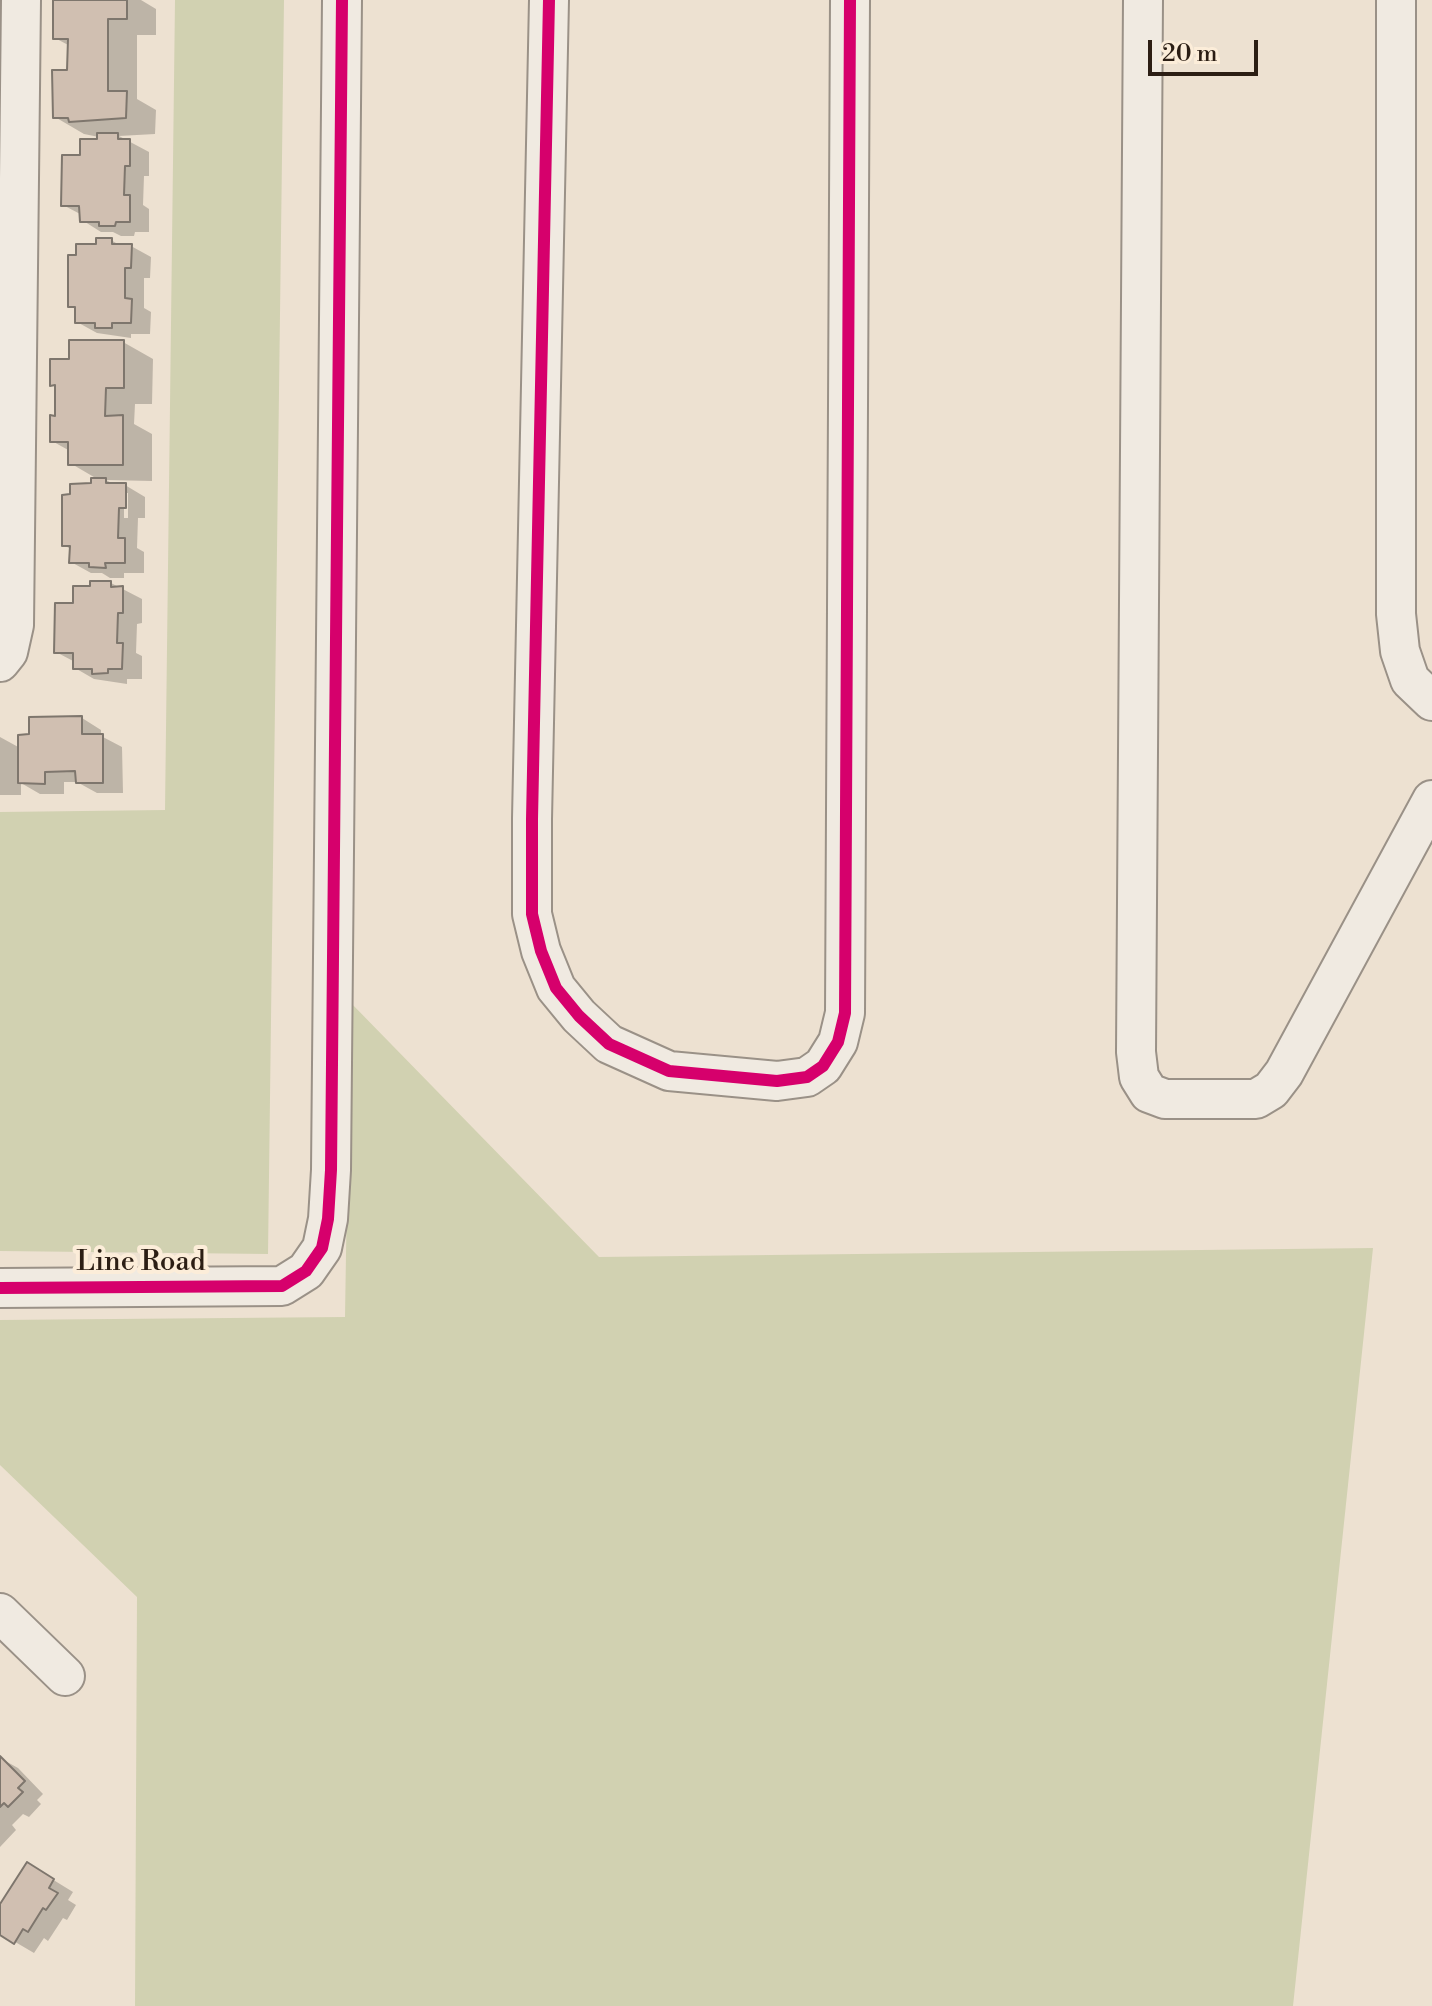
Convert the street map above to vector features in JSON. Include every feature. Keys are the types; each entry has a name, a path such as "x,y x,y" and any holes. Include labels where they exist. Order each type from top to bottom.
{"street":[{"path":"0,662 8,652 14,625 10,41 21,0"},
{"name":"Line Road","path":"0,1288 282,1286 306,1271 322,1248 328,1219 331,1170 342,0"},
{"path":"549,0 532,914 541,951 556,988 579,1016 609,1044 669,1071 777,1081 807,1077 823,1066 838,1042 845,1013 850,0"},
{"path":"1143,0 1136,1052 1139,1077 1149,1093 1165,1099 1256,1099 1271,1090 1284,1073 1432,800"},
{"path":"1396,0 1396,614 1400,651 1410,680 1432,701"},
{"path":"0,1613 65,1676"}],"green space":[{"path":"175,0 284,0 268,1254 0,1251 0,812 165,810"},
{"path":"350,1002 599,1257 1373,1248 1293,2006 135,2006 137,1597 0,1465 0,1320 345,1317"}],"building":[{"path":"53,0 127,0 127,19 108,19 108,91 127,91 126,118 69,122 68,118 53,118 52,70 67,70 68,39 53,39"},
{"path":"97,133 118,133 118,139 130,139 130,166 125,166 124,195 130,195 130,222 99,226 99,222 80,222 79,206 61,206 62,155 80,155 80,139 97,139"},
{"path":"96,238 112,238 112,244 132,244 131,268 125,268 125,298 132,299 131,323 112,323 112,328 95,328 95,323 75,323 75,307 68,307 68,255 76,255 76,244 96,244"},
{"path":"69,340 124,340 124,388 106,388 105,416 123,415 123,465 68,465 68,442 50,442 50,415 55,416 55,385 50,386 50,359 69,359"},
{"path":"91,478 106,478 106,483 126,483 126,508 119,508 118,538 125,538 125,563 105,563 106,568 89,567 89,563 69,563 70,546 62,546 62,495 70,494 70,484 91,483"},
{"path":"90,581 111,581 111,587 123,586 123,613 118,613 117,643 123,643 122,669 108,669 108,673 92,674 92,669 73,669 73,653 54,653 55,603 73,603 73,586 90,586"},
{"path":"82,716 82,734 103,734 103,783 76,783 75,771 45,772 45,784 18,783 18,735 29,734 29,717"},
{"path":"0,1756 25,1781 18,1788 23,1792 8,1807 4,1803 0,1807"},
{"path":"27,1862 54,1879 49,1888 58,1893 46,1910 43,1908 28,1932 23,1929 14,1944 0,1935 0,1904"}],"cycle path":[{"path":"0,1288 282,1286 306,1271 322,1248 328,1219 331,1170 342,0"},
{"path":"549,0 532,914 541,951 556,988 579,1016 609,1044 669,1071 777,1081 807,1077 823,1066 838,1042 845,1013 850,0"}]}
